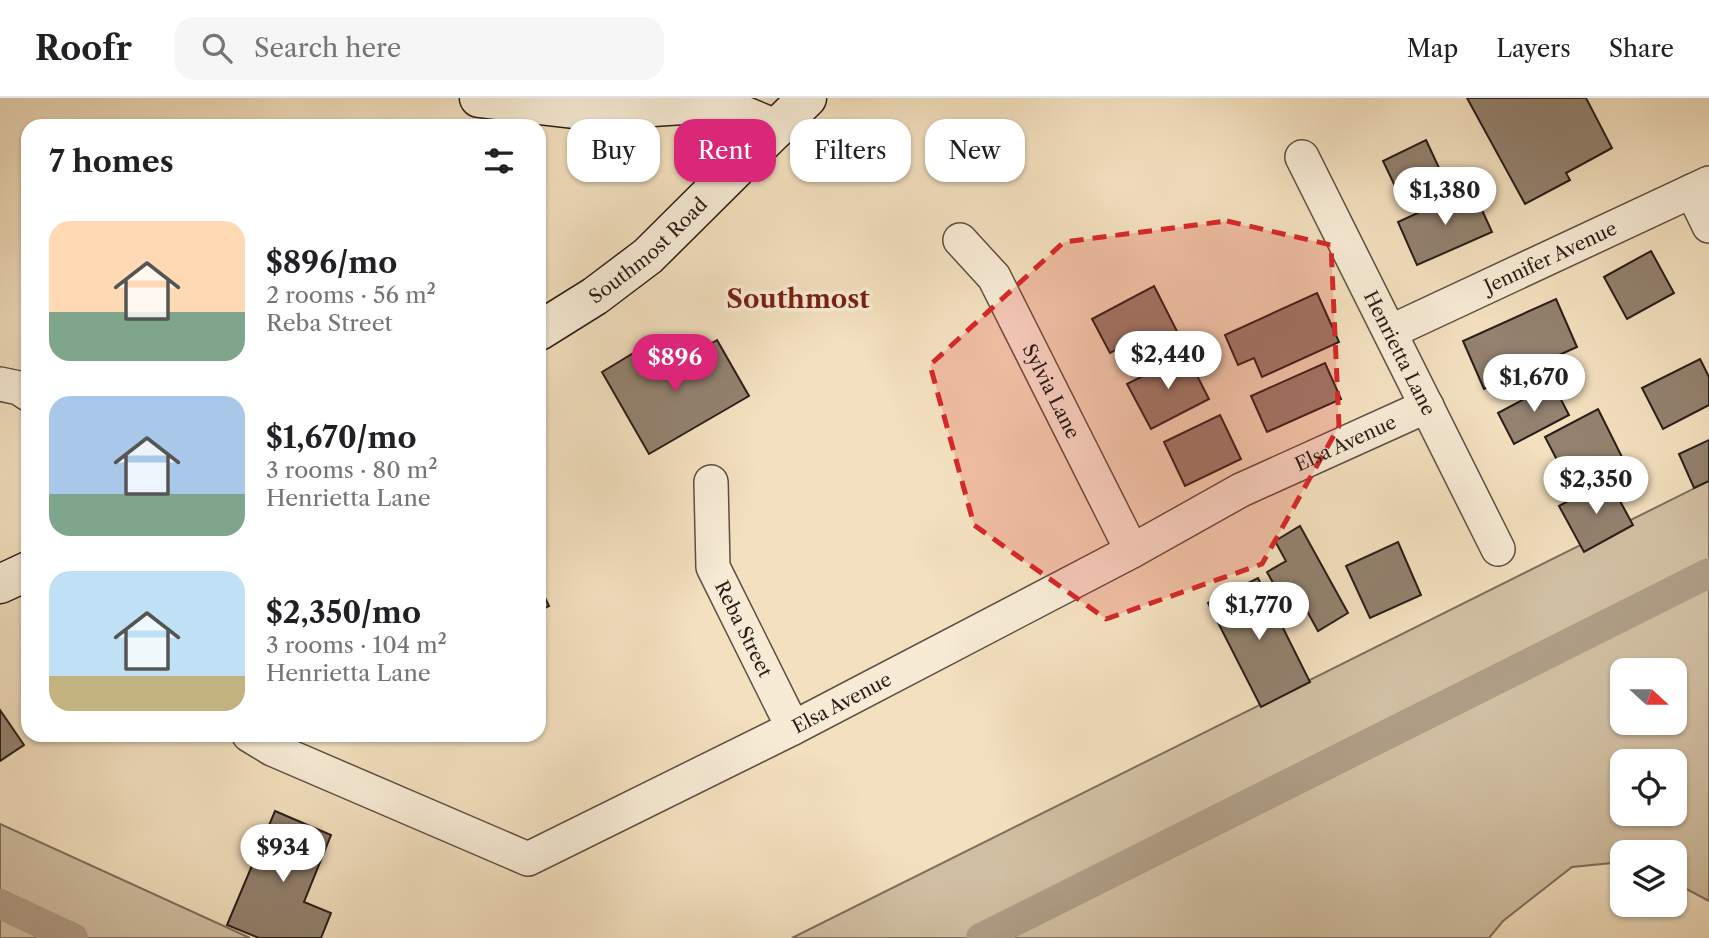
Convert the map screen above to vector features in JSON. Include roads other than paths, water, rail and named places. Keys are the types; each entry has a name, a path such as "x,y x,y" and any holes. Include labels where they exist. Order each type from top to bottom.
{"main road":[{"path":"479,98 592,105 714,103 751,119"},
{"name":"Southmost Road","path":"776,130 807,98"},
{"name":"Southmost Road","path":"546,327 595,296 648,256 723,182"},
{"path":"0,584 21,574"}],"street":[{"name":"Henrietta Lane","path":"1302,157 1498,549"},
{"name":"Jennifer Avenue","path":"1390,332 1701,187"},
{"path":"1701,187 1709,226"},
{"name":"Sylvia Lane","path":"960,240 994,277 1132,551"},
{"path":"0,384 21,389"},
{"name":"Elsa Avenue","path":"261,742 528,859 793,728 1132,551 1241,490 1427,406"},
{"name":"Reba Street","path":"711,482 713,567 793,728"}],"waterway":[{"path":"981,938 1709,573"},
{"path":"0,904 73,938"}],"district":[{"name":"Southmost","path":"798,299"}]}
